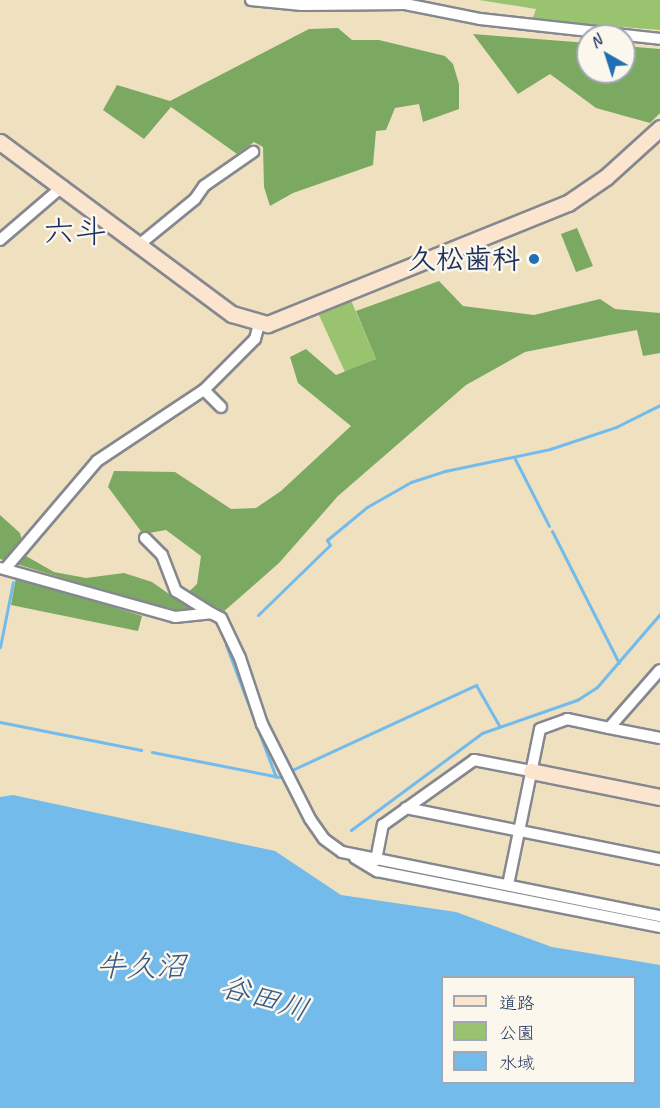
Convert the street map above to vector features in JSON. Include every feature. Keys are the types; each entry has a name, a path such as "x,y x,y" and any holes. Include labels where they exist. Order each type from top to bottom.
{"street":[{"path":"251,0 302,5 405,4 480,19 660,39"},
{"path":"0,142 63,186 232,314 259,324 281,321 346,290 560,207 606,177 660,128"},
{"path":"140,244 195,199 204,186 253,152"},
{"path":"0,240 63,186"},
{"path":"211,613 175,616 3,568 97,461 204,390 255,339 259,324"},
{"path":"204,390 221,407"},
{"path":"145,538 162,555 176,591 227,626 262,724 313,825 328,844 352,855 377,871 660,927"},
{"path":"609,728 660,670"},
{"path":"508,885 540,729 567,719 660,738"},
{"path":"376,860 383,825 474,760 660,797"},
{"path":"406,808 660,859"},
{"path":"352,855 660,916"}],"green space":[{"path":"479,0 660,0 660,30 636,28 636,24 583,24 532,20 536,9"},
{"path":"338,28 352,40 379,40 445,56 453,64 459,84 459,109 423,122 419,104 395,108 386,130 376,131 373,165 293,193 270,206 264,187 263,147 254,142 237,154 171,107 144,139 103,110 117,85 170,101 309,29"},
{"path":"473,34 576,42 576,84 636,84 636,47 660,49 660,113 650,123 596,108 550,74 518,94"},
{"path":"577,228 593,266 576,272 561,234"},
{"path":"439,281 463,306 534,315 600,299 615,309 660,313 660,353 643,356 637,330 525,352 466,385 338,496 279,563 222,613 213,609 175,612 0,559 0,515 20,533 26,556 54,572 86,578 124,573 152,582 179,601 197,584 201,556 166,530 143,534 108,487 114,471 175,472 231,509 256,508 281,491 351,426 298,383 290,357 306,349 336,375 376,359 356,311"},
{"path":"350,298 376,359 345,372 318,313"},
{"path":"16,577 142,616 138,631 11,605"}],"water":[{"name":"牛久沼","path":"13,795 275,851 341,895 456,912 552,947 660,965 660,1108 0,1108 0,797"}],"waterway":[{"path":"258,615 330,545 327,540 367,507 411,482 445,471 550,449 616,427 660,405"},
{"path":"515,459 549,526"},
{"path":"552,531 619,663"},
{"path":"0,647 13,582"},
{"path":"351,830 482,733 577,700 597,687 660,614"},
{"path":"226,645 276,777"},
{"path":"292,770 476,685 500,727"},
{"path":"0,722 141,750"},
{"path":"152,752 280,777"}],"place":[{"name":"久松歯科","path":"534,259"}],"district":[{"name":"六斗","path":"75,232"}],"water label":[{"name":"谷田川","path":"265,998"}]}
